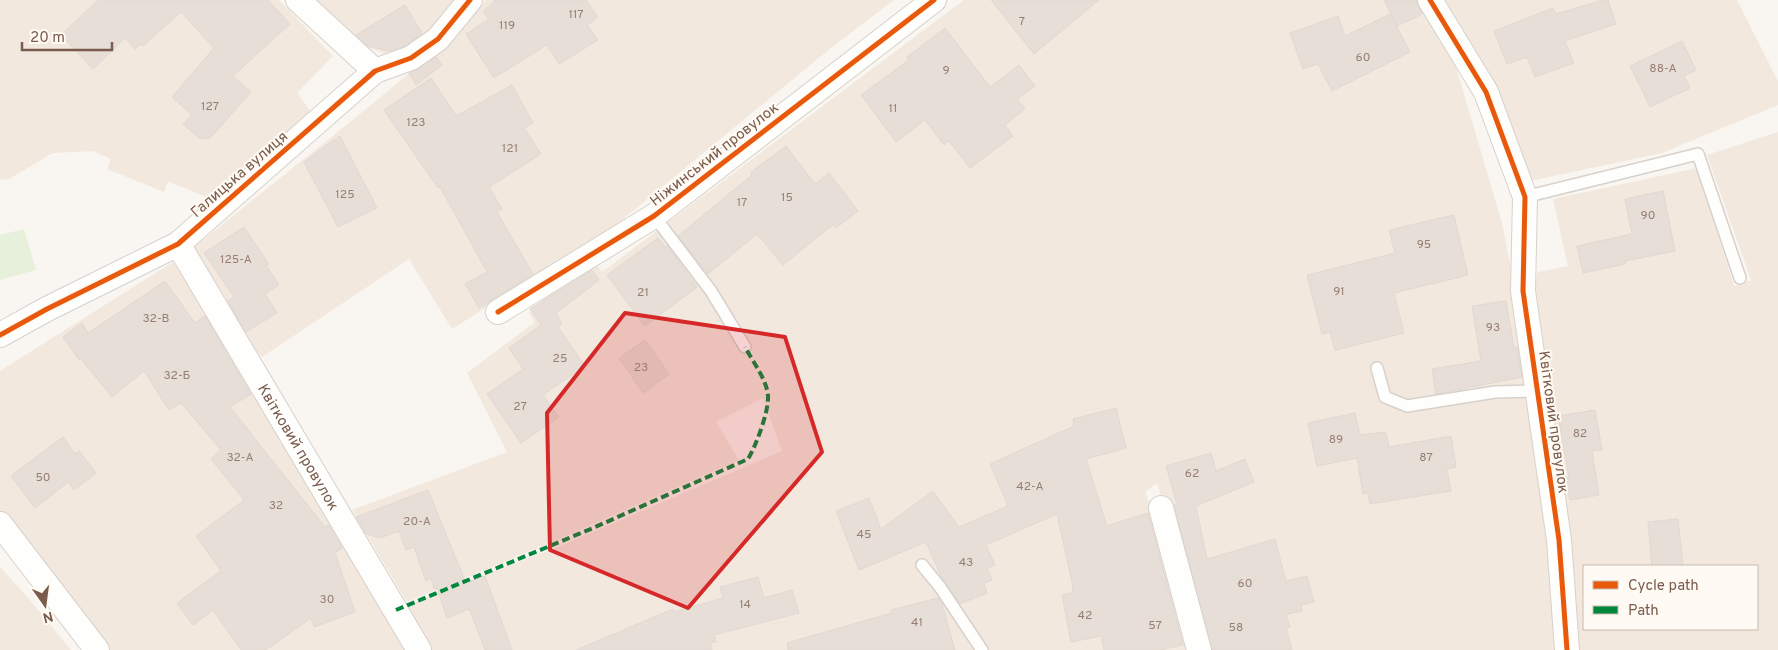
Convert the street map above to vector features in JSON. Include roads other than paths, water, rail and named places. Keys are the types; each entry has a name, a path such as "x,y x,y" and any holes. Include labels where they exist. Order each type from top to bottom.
{"street":[{"path":"298,0 375,71"},
{"name":"Галицька вулиця","path":"0,335 178,244 375,71 410,58 438,39 470,0"},
{"name":"Ніжинський провулок","path":"498,312 654,216 934,0"},
{"path":"1430,0 1486,92 1525,198"},
{"name":"Квітковий провулок","path":"1525,198 1523,291 1559,540 1567,650"},
{"name":"Квітковий провулок","path":"178,244 420,650"},
{"path":"1161,508 1199,650"},
{"path":"0,524 97,650"}],"lane":[{"path":"1525,198 1698,154 1740,278"},
{"path":"654,216 711,291 745,348"},
{"path":"1377,368 1385,397 1407,406 1495,392 1537,391"},
{"path":"922,565 940,587 982,650"}]}
